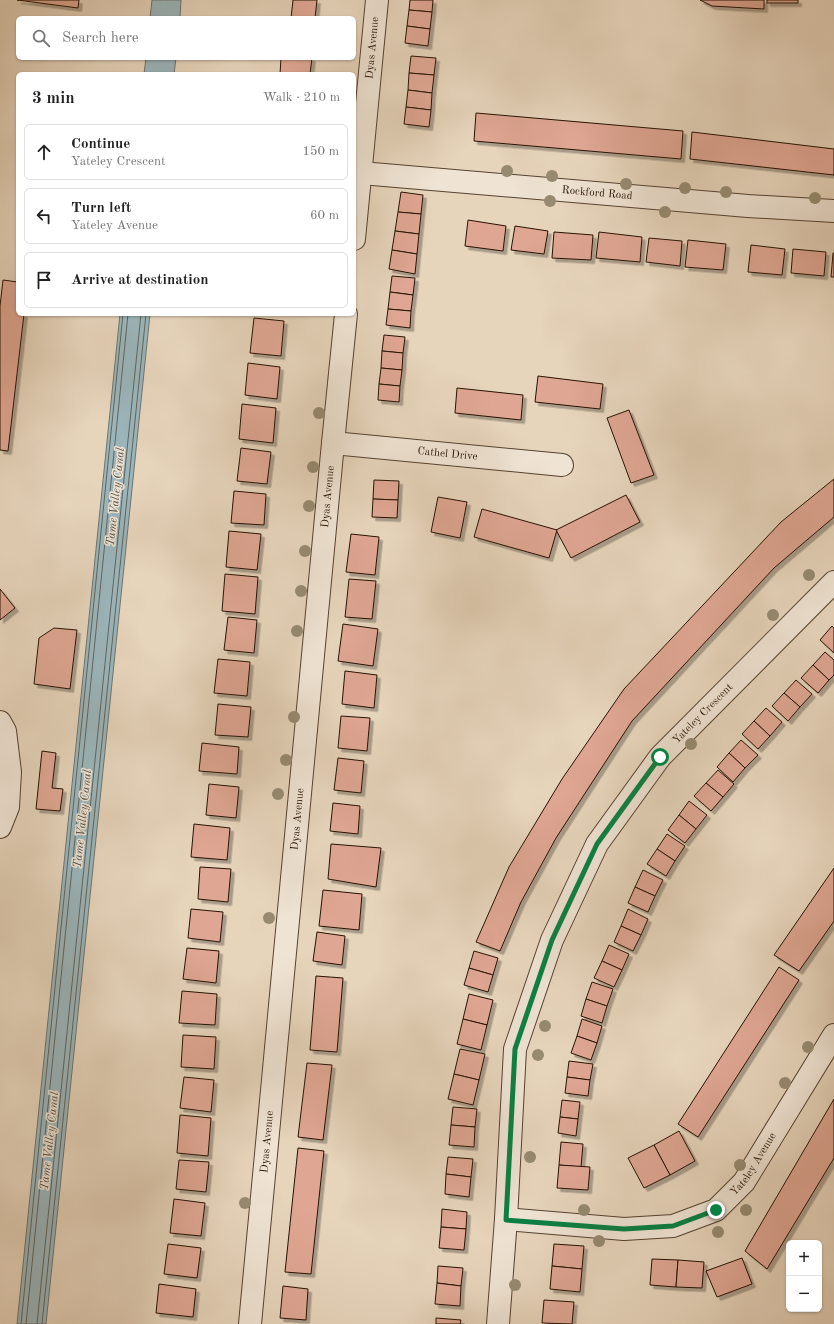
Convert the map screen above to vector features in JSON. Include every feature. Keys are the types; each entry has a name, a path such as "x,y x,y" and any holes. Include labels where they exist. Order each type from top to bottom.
{"street":[{"name":"Dyas Avenue","path":"356,220 377,0"},
{"name":"Rockford Road","path":"361,173 748,206 834,211"},
{"name":"Dyas Avenue","path":"250,1324 346,316"},
{"name":"Cathel Drive","path":"333,443 562,465"},
{"name":"Yateley Crescent","path":"498,1324 506,1220 515,1049 552,940 597,844 660,757 834,582"},
{"path":"0,722 5,731 10,772 8,807 0,827"},
{"name":"Yateley Avenue","path":"506,1220 624,1229 673,1226 716,1210 744,1182 834,1035"}],"water":[{"path":"152,0 181,0 180,16 150,16"},
{"path":"146,60 176,60 174,72 144,72"},
{"name":"Tame Valley Canal","path":"120,316 150,316 46,1324 17,1324"}],"building":[{"path":"17,0 79,0 78,8"},
{"path":"293,0 317,0 315,16 291,16"},
{"path":"410,0 433,0 432,12 409,10"},
{"path":"700,0 764,0 764,9 712,6"},
{"path":"767,0 798,0 798,3 767,3"},
{"path":"409,10 432,12 430,29 407,26"},
{"path":"407,26 430,29 428,46 405,43"},
{"path":"411,56 436,58 434,75 409,73"},
{"path":"281,60 312,60 310,72 280,72"},
{"path":"409,73 434,75 432,93 408,90"},
{"path":"408,90 432,93 431,110 406,107"},
{"path":"406,107 431,110 429,127 404,124"},
{"path":"476,113 683,131 681,159 474,141"},
{"path":"692,132 834,149 834,175 690,159"},
{"path":"401,192 423,195 421,214 398,212"},
{"path":"398,212 421,214 419,234 395,231"},
{"path":"468,220 506,226 503,251 465,246"},
{"path":"515,226 548,231 544,254 511,250"},
{"path":"395,231 419,234 417,254 392,250"},
{"path":"554,232 593,235 591,260 552,258"},
{"path":"599,232 642,237 640,262 596,258"},
{"path":"649,238 682,241 680,266 646,262"},
{"path":"688,240 726,244 723,270 685,267"},
{"path":"751,245 785,249 782,275 748,272"},
{"path":"793,249 826,252 824,276 791,273"},
{"path":"392,250 417,254 415,274 389,269"},
{"path":"833,253 834,277 831,277"},
{"path":"392,276 415,278 413,295 390,292"},
{"path":"3,280 16,282 16,316 24,316 8,451 0,450 0,306"},
{"path":"390,292 413,295 411,311 388,309"},
{"path":"388,309 411,311 410,328 386,325"},
{"path":"254,318 284,321 281,356 250,353"},
{"path":"384,335 405,337 403,353 382,351"},
{"path":"382,351 403,353 402,370 381,368"},
{"path":"248,363 280,367 277,399 245,395"},
{"path":"381,368 402,370 400,386 379,384"},
{"path":"538,376 603,384 600,409 535,402"},
{"path":"379,384 400,386 399,402 378,400"},
{"path":"457,388 523,395 521,420 455,413"},
{"path":"242,404 276,408 273,443 239,439"},
{"path":"629,410 654,475 631,483 607,418"},
{"path":"241,448 271,452 267,484 237,481"},
{"path":"834,479 834,517 774,568 632,721 556,838 521,902 500,951 476,942 509,867 562,779 624,689 781,522"},
{"path":"374,480 399,481 398,500 373,499"},
{"path":"234,491 266,494 264,525 231,523"},
{"path":"626,495 640,522 571,558 556,530"},
{"path":"438,497 467,502 460,538 431,532"},
{"path":"373,499 398,500 397,518 372,517"},
{"path":"482,509 557,530 549,558 474,537"},
{"path":"229,531 261,534 257,570 226,567"},
{"path":"351,534 379,537 375,575 346,572"},
{"path":"225,574 258,577 255,614 222,611"},
{"path":"349,579 376,581 372,619 345,617"},
{"path":"0,589 15,608 0,620"},
{"path":"228,617 257,620 254,653 224,650"},
{"path":"343,624 378,629 373,666 338,661"},
{"path":"832,626 834,628 834,653 820,640"},
{"path":"54,628 77,630 70,689 34,684 39,638"},
{"path":"825,652 834,660 834,675 829,680 813,665"},
{"path":"218,659 250,662 247,696 214,693"},
{"path":"813,665 829,680 818,693 801,678"},
{"path":"345,671 377,675 374,708 342,704"},
{"path":"796,680 812,694 800,707 784,693"},
{"path":"784,693 800,707 788,721 772,706"},
{"path":"218,704 251,707 248,737 215,735"},
{"path":"766,708 782,722 770,736 754,721"},
{"path":"341,716 370,718 367,751 338,748"},
{"path":"754,721 770,736 758,749 742,734"},
{"path":"741,740 758,755 745,768 729,753"},
{"path":"202,743 239,747 237,774 199,771"},
{"path":"42,751 56,753 52,788 63,789 60,811 36,809"},
{"path":"729,753 745,768 733,782 717,767"},
{"path":"338,758 364,761 361,793 334,790"},
{"path":"718,770 734,784 723,797 706,783"},
{"path":"706,783 723,797 711,811 694,796"},
{"path":"209,784 239,787 236,818 206,815"},
{"path":"689,801 707,815 696,829 679,815"},
{"path":"333,803 360,806 358,834 330,831"},
{"path":"679,815 696,829 685,843 668,830"},
{"path":"194,824 230,828 227,860 191,857"},
{"path":"667,834 685,846 675,861 657,849"},
{"path":"331,844 381,848 376,887 328,879"},
{"path":"657,849 675,861 666,876 647,864"},
{"path":"200,867 231,869 228,902 198,899"},
{"path":"834,868 834,921 799,971 774,955"},
{"path":"643,870 663,880 655,896 635,887"},
{"path":"635,887 655,896 648,912 628,903"},
{"path":"323,890 362,894 359,930 319,926"},
{"path":"191,909 223,912 220,942 188,938"},
{"path":"628,909 648,919 641,935 621,926"},
{"path":"621,926 641,935 633,951 614,942"},
{"path":"317,932 345,936 342,965 313,961"},
{"path":"609,945 629,954 622,970 602,961"},
{"path":"187,948 219,951 216,983 183,979"},
{"path":"474,951 498,958 493,975 469,968"},
{"path":"602,961 622,970 614,987 594,978"},
{"path":"779,967 799,980 698,1137 678,1124"},
{"path":"469,968 493,975 488,992 464,985"},
{"path":"316,976 343,978 337,1052 310,1050"},
{"path":"592,982 613,989 607,1006 586,999"},
{"path":"182,991 217,994 215,1025 179,1023"},
{"path":"469,994 493,1000 487,1025 463,1019"},
{"path":"586,999 607,1006 602,1023 581,1016"},
{"path":"463,1019 487,1025 481,1050 457,1044"},
{"path":"582,1019 602,1026 597,1043 577,1036"},
{"path":"183,1035 216,1037 214,1069 181,1067"},
{"path":"577,1036 597,1043 591,1060 571,1053"},
{"path":"460,1049 485,1054 479,1080 454,1074"},
{"path":"569,1061 593,1064 590,1080 567,1077"},
{"path":"307,1063 332,1065 323,1140 298,1137"},
{"path":"454,1074 479,1080 473,1105 448,1099"},
{"path":"184,1077 214,1080 211,1112 180,1108"},
{"path":"567,1077 590,1080 588,1096 565,1093"},
{"path":"834,1099 834,1158 767,1269 745,1251"},
{"path":"562,1100 580,1102 578,1119 560,1117"},
{"path":"453,1107 477,1109 475,1127 451,1125"},
{"path":"180,1115 211,1118 208,1156 177,1153"},
{"path":"560,1117 578,1119 576,1136 558,1133"},
{"path":"451,1125 475,1127 474,1147 449,1145"},
{"path":"679,1131 695,1161 670,1175 654,1145"},
{"path":"561,1142 583,1144 581,1167 559,1165"},
{"path":"654,1145 670,1175 644,1188 628,1158"},
{"path":"298,1148 324,1151 311,1274 285,1272"},
{"path":"448,1157 473,1159 471,1177 446,1174"},
{"path":"179,1160 209,1162 206,1192 176,1189"},
{"path":"559,1165 590,1167 588,1190 557,1188"},
{"path":"446,1174 471,1177 469,1197 445,1194"},
{"path":"174,1199 205,1203 201,1236 170,1233"},
{"path":"442,1209 467,1212 466,1229 441,1227"},
{"path":"441,1227 466,1229 464,1250 439,1248"},
{"path":"168,1244 201,1248 197,1278 164,1274"},
{"path":"554,1244 584,1246 582,1269 552,1266"},
{"path":"742,1258 752,1284 717,1297 706,1271"},
{"path":"652,1259 678,1260 676,1287 650,1285"},
{"path":"678,1260 704,1262 702,1288 676,1287"},
{"path":"438,1266 463,1268 461,1286 437,1283"},
{"path":"552,1266 582,1269 580,1292 550,1289"},
{"path":"437,1283 461,1286 460,1306 435,1304"},
{"path":"159,1284 196,1289 193,1317 156,1313"},
{"path":"283,1286 308,1289 306,1320 280,1318"},
{"path":"544,1300 574,1302 572,1324 542,1323"},
{"path":"436,1318 461,1320 460,1324 436,1324"}],"route":[{"path":"660,757 597,844 552,940 515,1049 506,1220 624,1229 673,1226 716,1210"}]}
